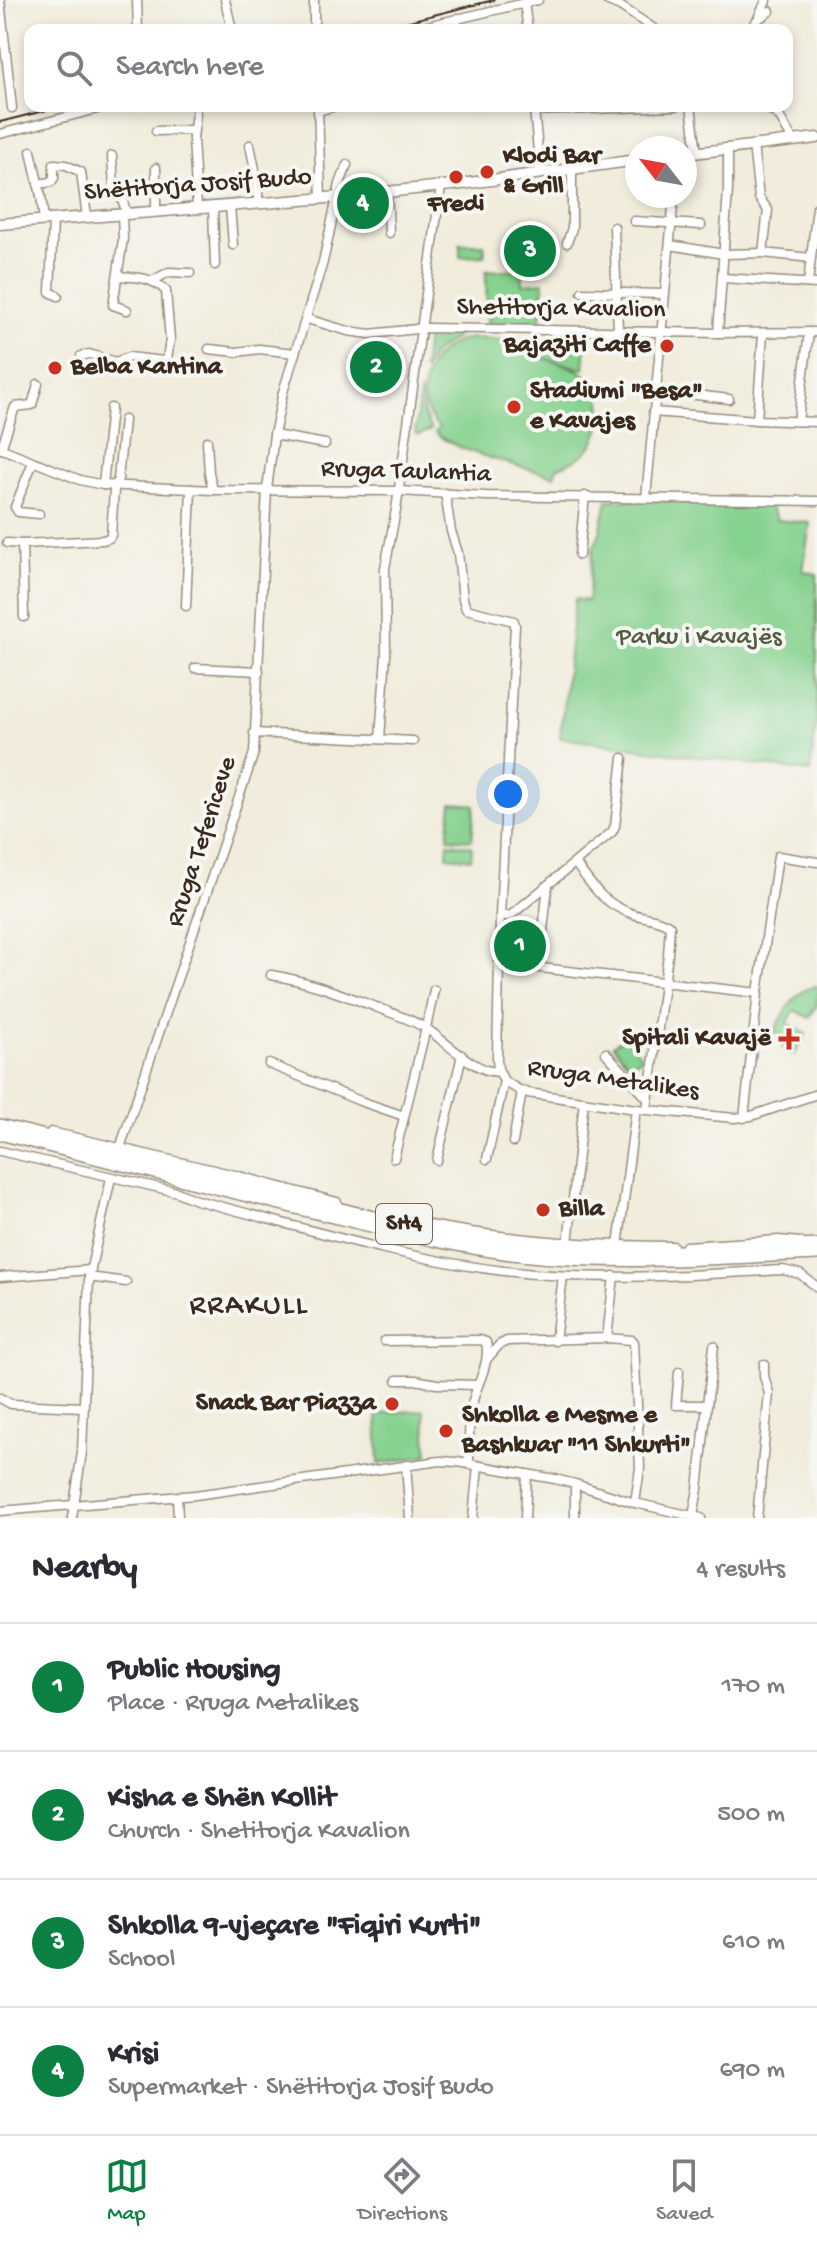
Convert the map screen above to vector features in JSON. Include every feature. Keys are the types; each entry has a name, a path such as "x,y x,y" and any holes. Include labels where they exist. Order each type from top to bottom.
{"highway":[{"name":"SH4","path":"0,1122 60,1140 451,1236 555,1250 622,1252 817,1244"},
{"path":"21,1125 60,1140"},
{"name":"SH4","path":"0,1134 407,1235 485,1251 611,1261 817,1254"}],"main road":[{"path":"697,152 817,138"},
{"name":"Shëtitorja Josif Budo","path":"0,224 321,199 625,161"}],"street":[{"path":"0,0 12,108"},
{"path":"137,0 138,24"},
{"path":"225,0 231,24"},
{"path":"314,0 314,24"},
{"path":"434,24 489,6 538,0"},
{"path":"606,0 647,24"},
{"path":"524,3 527,24"},
{"path":"754,24 768,6"},
{"path":"456,24 458,18"},
{"path":"0,134 86,112"},
{"path":"318,112 321,199"},
{"path":"534,112 540,172"},
{"path":"692,112 695,136"},
{"path":"773,112 793,140"},
{"path":"193,138 196,113"},
{"path":"156,131 192,131 197,208"},
{"path":"250,145 258,184 258,204"},
{"path":"753,145 759,198 768,210 763,253"},
{"path":"718,333 728,148"},
{"path":"31,151 48,220 50,292 58,296"},
{"path":"112,156 114,187 121,196 124,215 113,305 127,310"},
{"path":"38,184 51,182 54,164 66,165 81,172 87,217"},
{"name":"Rruga Tefericeve","path":"120,1148 251,764 255,742 267,489 274,435 347,165"},
{"path":"156,168 156,211"},
{"path":"567,243 572,228 572,168"},
{"path":"380,739 386,655 385,568 399,491 441,186"},
{"path":"387,191 389,233"},
{"path":"230,206 233,245"},
{"path":"213,207 215,265"},
{"path":"723,278 813,284 811,258 817,207"},
{"path":"646,498 673,208"},
{"path":"634,221 701,225"},
{"path":"614,227 618,331"},
{"path":"670,245 724,254 763,253 811,258"},
{"path":"152,281 169,272 190,273"},
{"path":"81,356 89,354 116,362 129,357 166,360 169,355 166,291 152,281 118,276"},
{"path":"582,292 663,294"},
{"name":"Shetitorja Kavalion","path":"307,319 370,334 422,328 813,332"},
{"path":"798,421 813,332"},
{"path":"757,420 763,333"},
{"path":"209,349 295,353"},
{"path":"1,448 15,407 32,405 38,384"},
{"path":"655,390 729,399"},
{"path":"701,416 702,395"},
{"path":"103,485 111,408"},
{"path":"653,412 817,422"},
{"path":"7,543 109,538 124,420"},
{"path":"274,435 325,444"},
{"path":"207,441 213,490"},
{"name":"Rruga Taulantia","path":"1,448 80,480 103,485 213,490 817,501"},
{"path":"33,462 15,507 18,512 39,514"},
{"path":"186,606 191,489"},
{"name":"Rruga Metalikes","path":"445,493 466,609 514,621 515,625 498,963 497,1060 504,1081 522,1091 584,1101 636,1109 744,1118 817,1094"},
{"path":"579,555 585,496"},
{"path":"22,544 24,617"},
{"path":"195,668 259,671"},
{"path":"254,733 413,741"},
{"path":"500,916 510,916 613,830 623,758"},
{"path":"744,1118 778,856 817,862"},
{"path":"575,863 605,901 670,926 647,1109"},
{"path":"539,967 548,885"},
{"path":"498,963 758,993"},
{"path":"271,975 319,985 412,1021 484,1071 499,1071"},
{"path":"394,1158 434,990"},
{"path":"606,1053 648,1099"},
{"path":"437,1160 462,1055"},
{"path":"269,1064 404,1116"},
{"path":"487,1159 504,1081"},
{"path":"513,1142 522,1091"},
{"path":"568,1243 584,1101"},
{"path":"618,1246 636,1109"},
{"path":"0,1122 120,1148 418,1223 506,1237 618,1246 685,1246 779,1240 817,1244"},
{"path":"0,1151 177,1192 196,1200 404,1253 495,1270 563,1276 783,1270 800,1274 817,1287"},
{"path":"72,1518 82,1452 90,1274 111,1178"},
{"path":"0,1277 90,1274 126,1282"},
{"path":"555,1341 563,1276"},
{"path":"607,1338 614,1276"},
{"path":"487,1359 502,1342 607,1338 634,1342 640,1468 635,1503"},
{"path":"384,1341 484,1340 487,1359 470,1417 473,1518"},
{"path":"0,1511 177,1497 440,1461 575,1484 635,1503 697,1517 714,1346"},
{"path":"757,1518 769,1393 764,1364"},
{"path":"679,1372 676,1405 707,1405"},
{"path":"397,1380 478,1385"},
{"path":"0,1398 11,1404 83,1407"},
{"path":"406,1465 410,1518"},
{"path":"525,1518 527,1474"},
{"path":"575,1484 575,1518"},
{"path":"77,1487 92,1505"},
{"path":"177,1497 178,1518"},
{"path":"654,1508 654,1518"}],"green space":[{"path":"460,244 484,244 485,256 460,257"},
{"path":"522,269 523,284 544,282 541,321 487,323 486,271"},
{"path":"427,334 459,335 435,352 423,372"},
{"name":"Stadiumi \"Besa\" e Kavajes","path":"472,338 586,345 582,369 537,356 579,371 598,391 601,424 585,453 557,468 554,476 473,452 435,432 439,428 424,402 427,373 444,350"},
{"path":"420,390 424,415 431,430 419,435 415,433"},
{"name":"Parku i Kavajës","path":"607,500 769,503 777,520 810,523 803,571 817,574 817,716 810,772 560,738 575,599 588,601 593,549"},
{"path":"452,803 475,805 472,840 448,838"},
{"path":"448,843 472,846 471,859 447,856"},
{"path":"817,986 817,1005 809,1018 795,1010 787,1023 806,1034 794,1054 782,1047 786,1039 774,1032 796,997"},
{"path":"626,1036 642,1057 630,1066 613,1045"},
{"path":"424,1410 428,1455 379,1464 377,1414"}],"railway":[{"path":"397,24 494,0"},
{"path":"0,122 39,112"}],"place":[{"name":"Klodi Bar & Grill","path":"487,172"},
{"name":"Fredi","path":"456,177"},
{"name":"Krisi","path":"363,203"},
{"name":"Shkolla 9-vjeçare \"Fiqiri Kurti\"","path":"530,251"},
{"name":"Bajaziti Caffe","path":"667,346"},
{"name":"Kisha e Shën Kollit","path":"376,367"},
{"name":"Belba Kantina","path":"55,368"},
{"name":"Stadiumi \"Besa\" e Kavajes","path":"514,407"},
{"name":"Public Housing","path":"520,946"},
{"name":"Spitali Kavajë","path":"789,1039"},
{"name":"Billa","path":"543,1210"},
{"name":"Snack Bar Piazza","path":"392,1404"},
{"name":"Shkolla e Mesme e Bashkuar \"11 Shkurti\"","path":"446,1431"}],"district":[{"name":"RRAKULL","path":"249,1307"}]}
